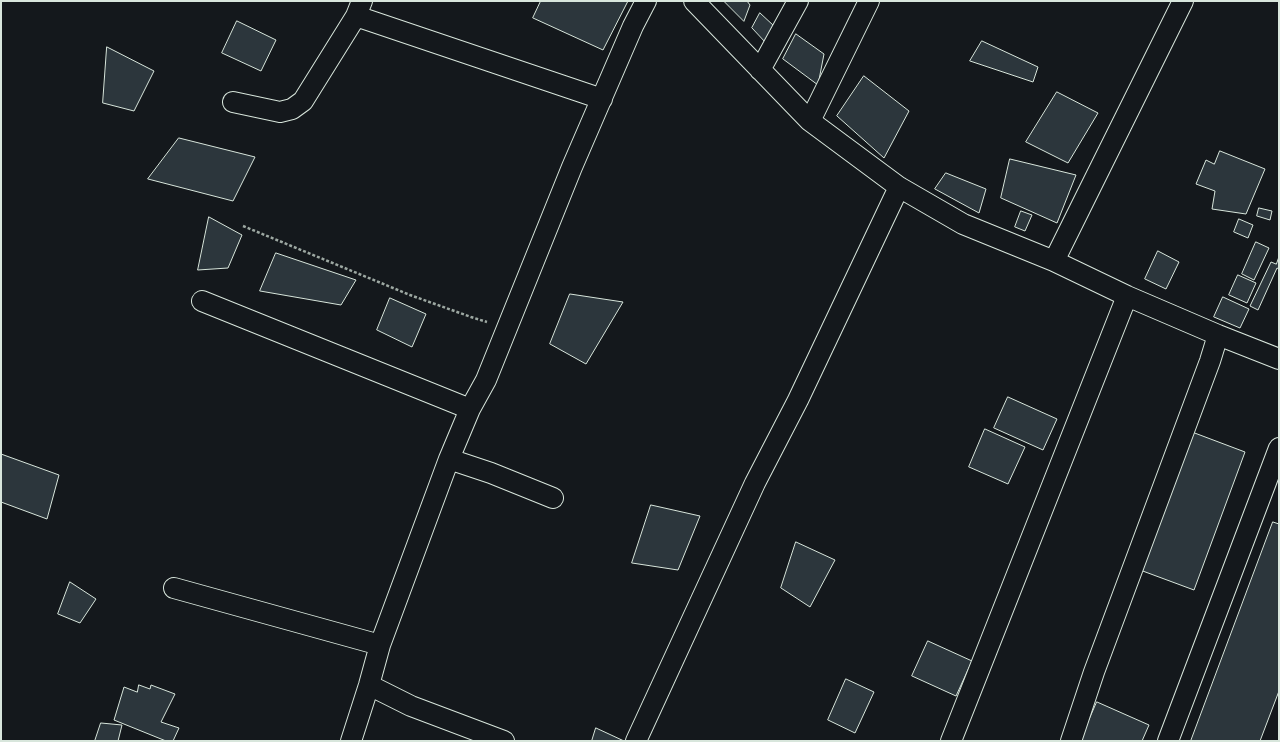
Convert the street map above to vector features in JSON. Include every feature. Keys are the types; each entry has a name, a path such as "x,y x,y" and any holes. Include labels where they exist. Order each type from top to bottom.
{"street":[{"path":"350,741 369,685 380,645 449,459 470,409 486,380 572,168 633,26 646,1"},
{"path":"694,1 810,120 899,187 964,224 1054,261 1127,296 1279,359"},
{"path":"760,70 798,1"},
{"path":"810,120 869,1"},
{"path":"1054,261 1183,1"},
{"path":"233,102 280,112 292,109 303,101 359,8 602,99"},
{"path":"636,741 756,483 798,400 899,187"},
{"path":"951,741 1127,296"},
{"path":"202,301 470,409"},
{"path":"1071,741 1094,672 1207,369 1218,335"},
{"path":"1168,741 1279,448"},
{"path":"449,459 491,473 553,498"},
{"path":"174,588 380,645"},
{"path":"369,685 411,706 504,741"}],"path":[{"path":"243,226 410,295 507,328"}],"building":[{"path":"541,1 628,1 603,50 533,18"},
{"path":"724,1 747,1 750,5 744,21"},
{"path":"760,13 774,26 766,43 752,28"},
{"path":"237,21 276,40 261,71 222,53"},
{"path":"796,34 824,54 818,85 783,59"},
{"path":"982,41 1038,67 1033,82 970,61"},
{"path":"107,47 154,71 134,111 103,103"},
{"path":"864,76 909,111 884,158 837,116"},
{"path":"1057,92 1098,113 1068,163 1026,142"},
{"path":"179,138 255,157 233,201 148,179"},
{"path":"1220,151 1265,169 1246,214 1212,209 1215,191 1196,184 1206,160 1214,164"},
{"path":"1010,159 1076,175 1057,223 1001,198"},
{"path":"946,173 986,189 979,213 935,189"},
{"path":"1259,208 1272,211 1270,220 1257,216"},
{"path":"1021,211 1032,215 1025,231 1015,227"},
{"path":"209,217 242,235 228,268 198,270"},
{"path":"1239,219 1253,225 1248,238 1234,232"},
{"path":"1256,242 1269,248 1254,280 1242,274"},
{"path":"1158,251 1179,262 1166,289 1145,279"},
{"path":"276,253 356,280 341,305 260,291"},
{"path":"1279,257 1279,269 1277,268 1258,310 1250,306 1271,262 1276,264"},
{"path":"1238,275 1256,283 1247,303 1229,295"},
{"path":"570,294 623,302 586,364 550,344"},
{"path":"1223,297 1249,309 1240,328 1214,317"},
{"path":"390,298 426,314 412,347 377,330"},
{"path":"1008,397 1057,419 1043,450 994,428"},
{"path":"985,429 1025,447 1008,484 969,467"},
{"path":"1192,432 1245,452 1194,590 1140,570"},
{"path":"1,454 59,475 47,519 1,502"},
{"path":"651,505 700,516 678,570 632,563"},
{"path":"1273,522 1279,524 1279,691 1260,741 1191,741"},
{"path":"796,542 835,560 810,607 781,588"},
{"path":"70,582 96,599 80,623 58,614"},
{"path":"928,641 972,661 956,696 912,676"},
{"path":"846,679 874,692 855,733 828,720"},
{"path":"139,685 150,689 151,685 175,694 161,722 179,728 173,741 166,741 114,720 124,687 137,692"},
{"path":"1097,702 1149,725 1142,741 1080,741"},
{"path":"101,723 122,725 118,741 95,741"},
{"path":"596,728 624,741 592,741"}]}
